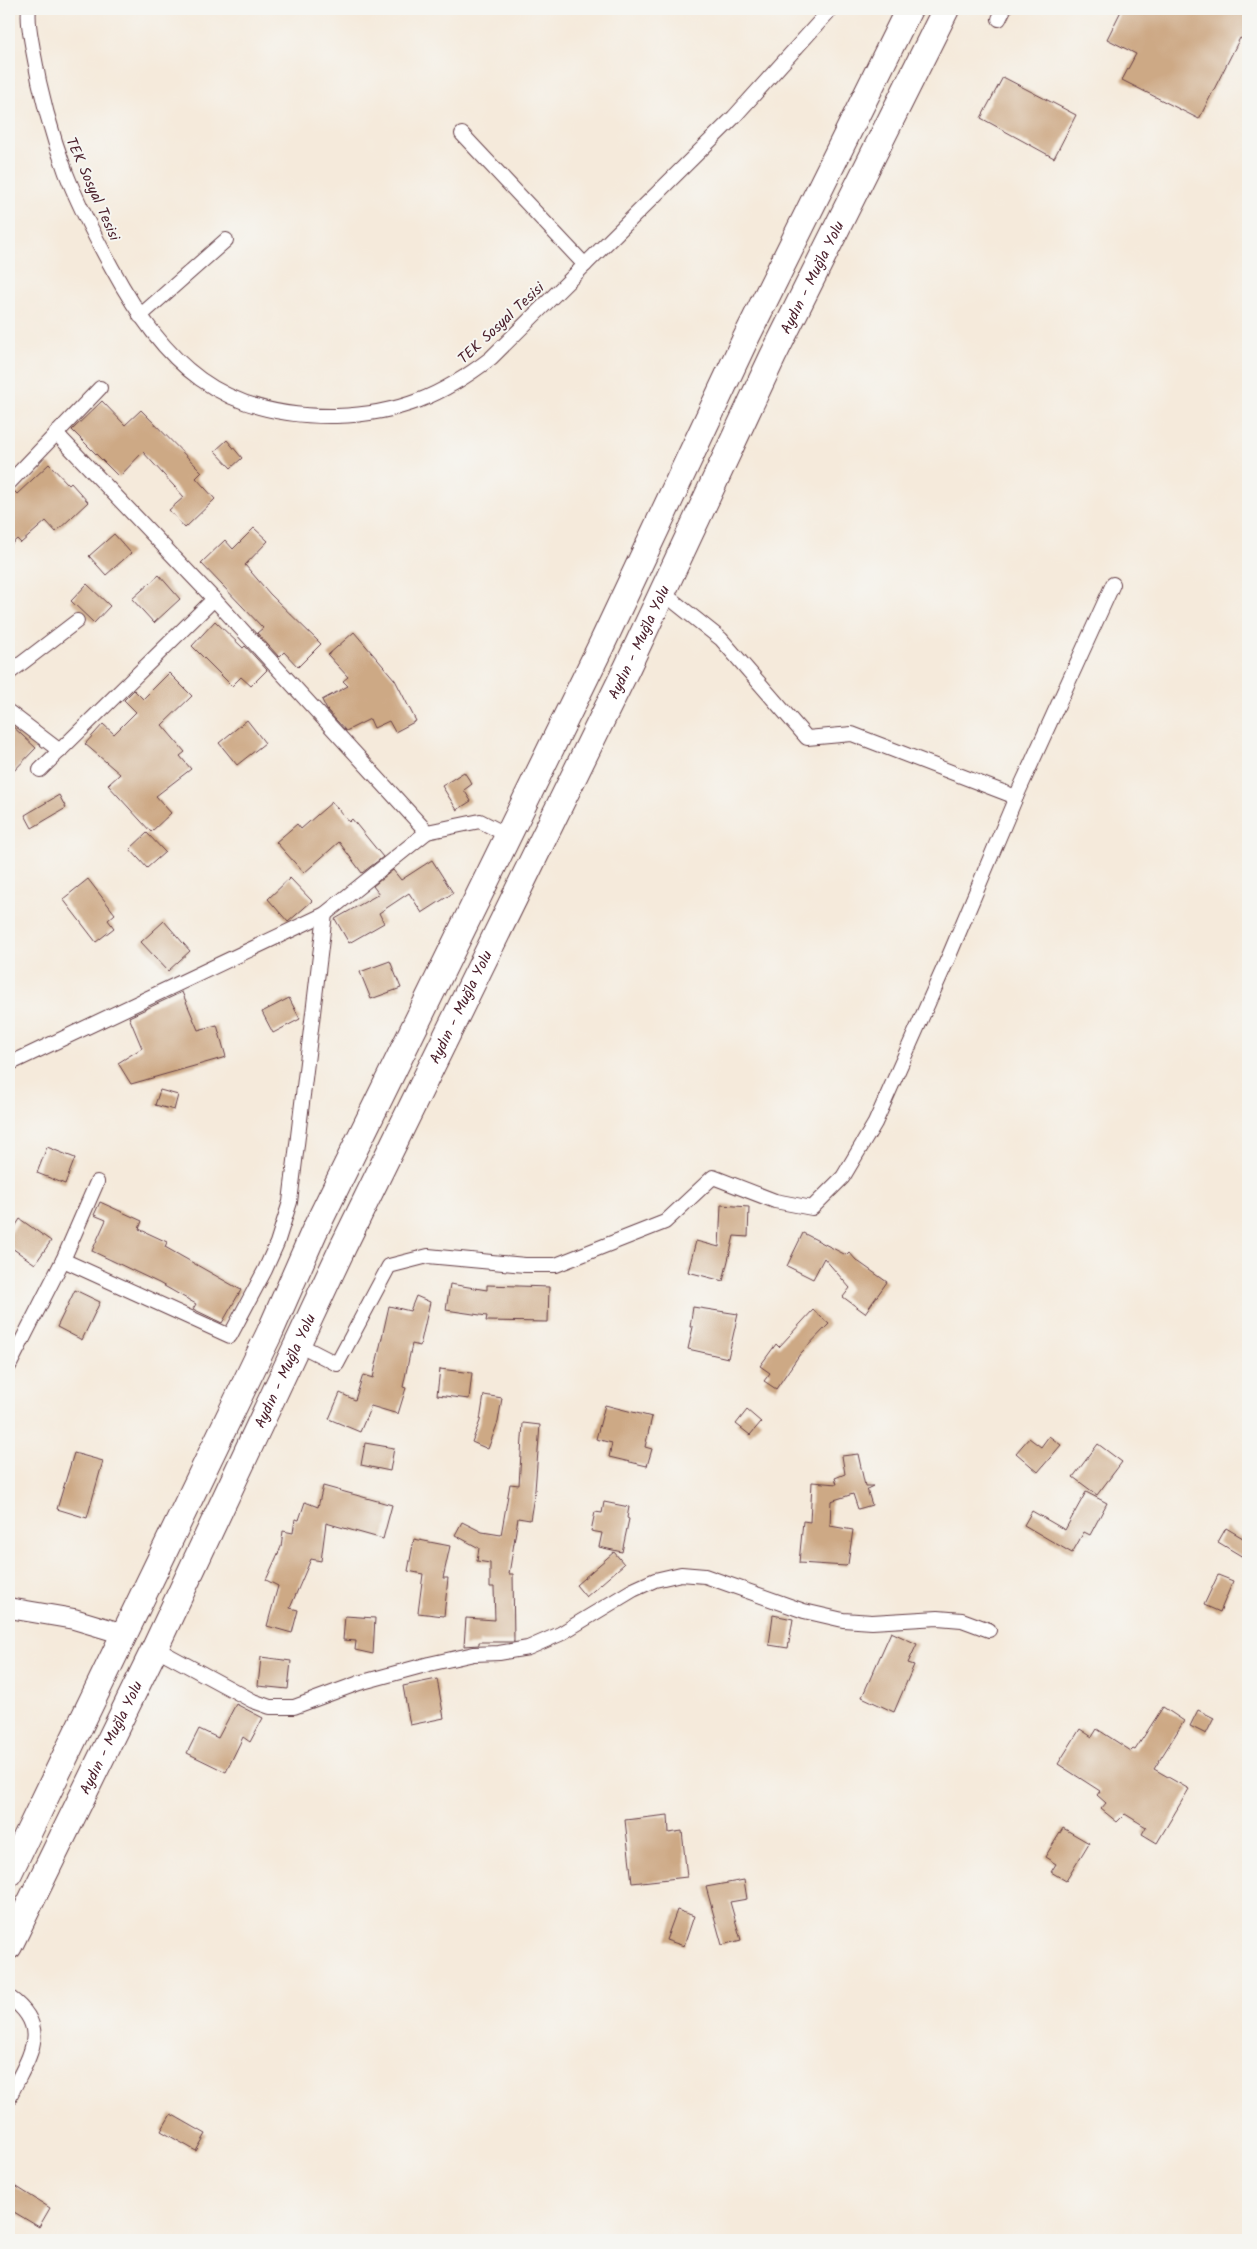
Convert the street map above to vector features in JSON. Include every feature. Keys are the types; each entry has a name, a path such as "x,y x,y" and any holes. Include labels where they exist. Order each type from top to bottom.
{"highway":[{"name":"Aydın - Muğla Yolu","path":"9,1873 270,1332 314,1232 600,648 744,342 909,9"},
{"name":"Aydın - Muğla Yolu","path":"9,1946 155,1648 298,1344 662,592 772,356 946,9"},
{"path":"124,1634 155,1648"}],"street":[{"name":"TEK Sosyal Tesisi","path":"29,9 35,63 55,144 87,220 130,301 140,316 168,351 194,375 244,404 272,412 323,416 360,415 399,408 432,396 466,377 491,358 734,117 831,9"},
{"path":"462,134 585,265"},
{"path":"140,316 226,240"},
{"path":"9,483 100,388"},
{"path":"56,433 214,600 426,832"},
{"path":"298,1344 337,1364 389,1266 428,1256 525,1265 556,1265 665,1222 713,1177 775,1201 812,1208 843,1176 875,1123 949,956 1016,797 1113,584"},
{"path":"662,592 721,639 808,738 852,734 1016,797"},
{"path":"40,770 214,600"},
{"path":"9,673 77,621"},
{"path":"9,712 60,751"},
{"path":"9,1064 325,914 426,832 480,821 507,835"},
{"path":"63,1260 230,1336 266,1270 290,1202 325,914"},
{"path":"9,1366 63,1260 97,1182"},
{"path":"155,1648 253,1702 270,1707 294,1707 359,1683 429,1664 474,1654 499,1653 528,1648 560,1634 633,1590 655,1580 681,1574 706,1576 804,1611 843,1620 872,1622 938,1618 962,1620 989,1630"},
{"path":"9,1608 74,1619 124,1634"},
{"path":"9,1997 27,2011 31,2020 34,2038 9,2098"}],"building":[{"path":"1122,9 1248,9 1248,42 1240,38 1199,119 1122,80 1136,54 1107,39"},
{"path":"1003,77 1076,115 1054,158 981,118"},
{"path":"102,401 125,425 141,410 202,472 196,478 215,499 185,528 169,510 184,497 143,452 119,477 72,430"},
{"path":"227,440 242,458 231,468 215,451"},
{"path":"49,464 69,485 71,483 88,502 56,532 46,521 21,543 17,539 9,546 9,492 13,490 17,494"},
{"path":"254,528 268,541 245,565 270,594 321,644 298,667 284,652 279,657 257,633 263,628 201,563 225,540 233,549"},
{"path":"114,534 131,553 106,575 89,556"},
{"path":"159,575 180,599 154,623 132,599"},
{"path":"87,584 110,606 94,623 71,601"},
{"path":"215,621 243,648 245,646 267,670 251,686 241,677 232,686 192,646"},
{"path":"354,632 395,680 416,721 395,732 389,721 374,728 370,719 346,731 327,710 322,700 348,686 343,681 348,677 328,655"},
{"path":"169,673 192,696 162,725 185,752 180,756 191,769 156,796 171,813 151,832 108,785 120,774 85,744 103,724 114,734 136,712 124,700 134,690 143,699"},
{"path":"247,720 265,743 237,765 219,743"},
{"path":"9,723 36,748 9,776"},
{"path":"464,772 472,784 464,790 471,801 457,810 442,786"},
{"path":"59,795 66,808 32,828 25,815"},
{"path":"332,802 349,822 352,819 383,857 362,873 339,842 304,873 276,842 297,824 301,829"},
{"path":"147,833 165,852 147,868 130,849"},
{"path":"432,860 453,893 422,913 409,893 379,913 384,923 349,943 335,919 379,894 373,886 393,870 401,880"},
{"path":"290,878 312,901 288,922 268,899"},
{"path":"88,879 115,914 108,920 114,928 96,942 63,899"},
{"path":"164,921 190,951 168,971 141,942"},
{"path":"390,961 401,988 371,999 360,972"},
{"path":"182,992 198,1030 217,1025 226,1057 131,1084 118,1063 142,1048 129,1017"},
{"path":"289,998 300,1019 273,1033 262,1012"},
{"path":"160,1090 178,1095 174,1110 155,1105"},
{"path":"47,1147 75,1158 65,1184 37,1173"},
{"path":"100,1202 142,1221 139,1229 167,1242 165,1247 241,1290 222,1323 193,1309 196,1304 159,1283 92,1251 106,1220 94,1215"},
{"path":"721,1205 749,1207 748,1237 734,1236 723,1281 688,1272 696,1241 719,1247"},
{"path":"20,1219 51,1241 35,1264 9,1246 9,1236"},
{"path":"803,1233 846,1255 849,1252 856,1260 887,1282 865,1313 843,1297 850,1288 824,1258 813,1279 787,1266"},
{"path":"450,1284 487,1290 487,1285 549,1287 548,1322 486,1321 487,1316 446,1310"},
{"path":"75,1290 100,1302 82,1340 57,1327"},
{"path":"416,1296 430,1302 420,1346 412,1344 403,1387 406,1388 398,1414 371,1406 360,1432 329,1419 340,1393 355,1400 363,1375 373,1378 389,1306 410,1311"},
{"path":"693,1307 738,1314 728,1358 688,1349 693,1327 690,1327"},
{"path":"813,1310 829,1324 800,1354 776,1389 764,1381 770,1373 760,1366 776,1344 779,1347"},
{"path":"440,1369 472,1373 469,1399 437,1395"},
{"path":"484,1395 502,1398 498,1422 488,1449 472,1442 480,1421"},
{"path":"605,1405 652,1417 645,1447 652,1449 647,1466 609,1457 612,1443 596,1439"},
{"path":"747,1410 761,1422 750,1435 736,1424"},
{"path":"523,1423 540,1425 535,1490 530,1520 518,1518 509,1574 513,1574 514,1642 479,1642 479,1645 464,1646 466,1618 495,1620 494,1587 490,1587 490,1563 477,1561 479,1548 455,1535 462,1522 482,1532 501,1535 510,1484 519,1485"},
{"path":"1049,1436 1061,1445 1038,1472 1016,1453 1029,1438 1041,1447"},
{"path":"365,1443 394,1448 390,1471 361,1465"},
{"path":"1098,1444 1122,1462 1097,1495 1073,1477"},
{"path":"74,1453 103,1461 87,1518 57,1509"},
{"path":"858,1454 865,1486 873,1486 867,1489 872,1505 858,1509 853,1494 831,1501 830,1526 853,1530 848,1564 846,1566 799,1563 803,1521 810,1522 812,1482 837,1484 835,1478 845,1474 842,1456"},
{"path":"323,1486 392,1505 383,1539 326,1523 321,1561 311,1559 290,1608 298,1610 292,1633 267,1626 278,1586 266,1580 281,1547 283,1531 293,1533 295,1519 299,1520 305,1502 318,1507"},
{"path":"1086,1492 1107,1503 1090,1535 1084,1532 1072,1553 1024,1525 1032,1511 1065,1530"},
{"path":"604,1502 629,1507 627,1518 629,1519 622,1552 599,1547 602,1533 591,1531 595,1512 602,1513"},
{"path":"1226,1528 1248,1541 1248,1560 1218,1542"},
{"path":"414,1539 450,1546 443,1578 448,1578 444,1616 418,1613 423,1574 408,1571"},
{"path":"614,1552 624,1564 586,1597 576,1585"},
{"path":"1218,1575 1233,1581 1220,1612 1204,1605"},
{"path":"773,1615 793,1619 788,1648 769,1645"},
{"path":"345,1616 375,1618 373,1654 355,1650 356,1641 343,1640"},
{"path":"891,1632 917,1644 908,1663 914,1665 894,1712 862,1697"},
{"path":"261,1657 291,1661 288,1689 258,1686"},
{"path":"437,1679 444,1718 410,1725 403,1686"},
{"path":"236,1704 263,1718 250,1742 243,1737 226,1772 187,1753 199,1729 218,1738"},
{"path":"1163,1707 1184,1721 1154,1769 1189,1789 1157,1843 1142,1834 1146,1827 1125,1814 1117,1822 1101,1809 1106,1803 1097,1795 1100,1791 1058,1764 1080,1729 1092,1737 1097,1729 1131,1751 1135,1750"},
{"path":"1198,1710 1214,1718 1206,1734 1190,1726"},
{"path":"668,1815 669,1833 682,1831 687,1877 632,1883 625,1820"},
{"path":"1063,1828 1089,1843 1066,1881 1051,1872 1056,1864 1045,1857"},
{"path":"744,1880 747,1899 730,1902 741,1940 722,1945 706,1887"},
{"path":"677,1910 694,1916 684,1946 666,1940"},
{"path":"171,2114 206,2134 196,2151 161,2131"},
{"path":"9,2182 50,2208 39,2227 9,2209"}]}
